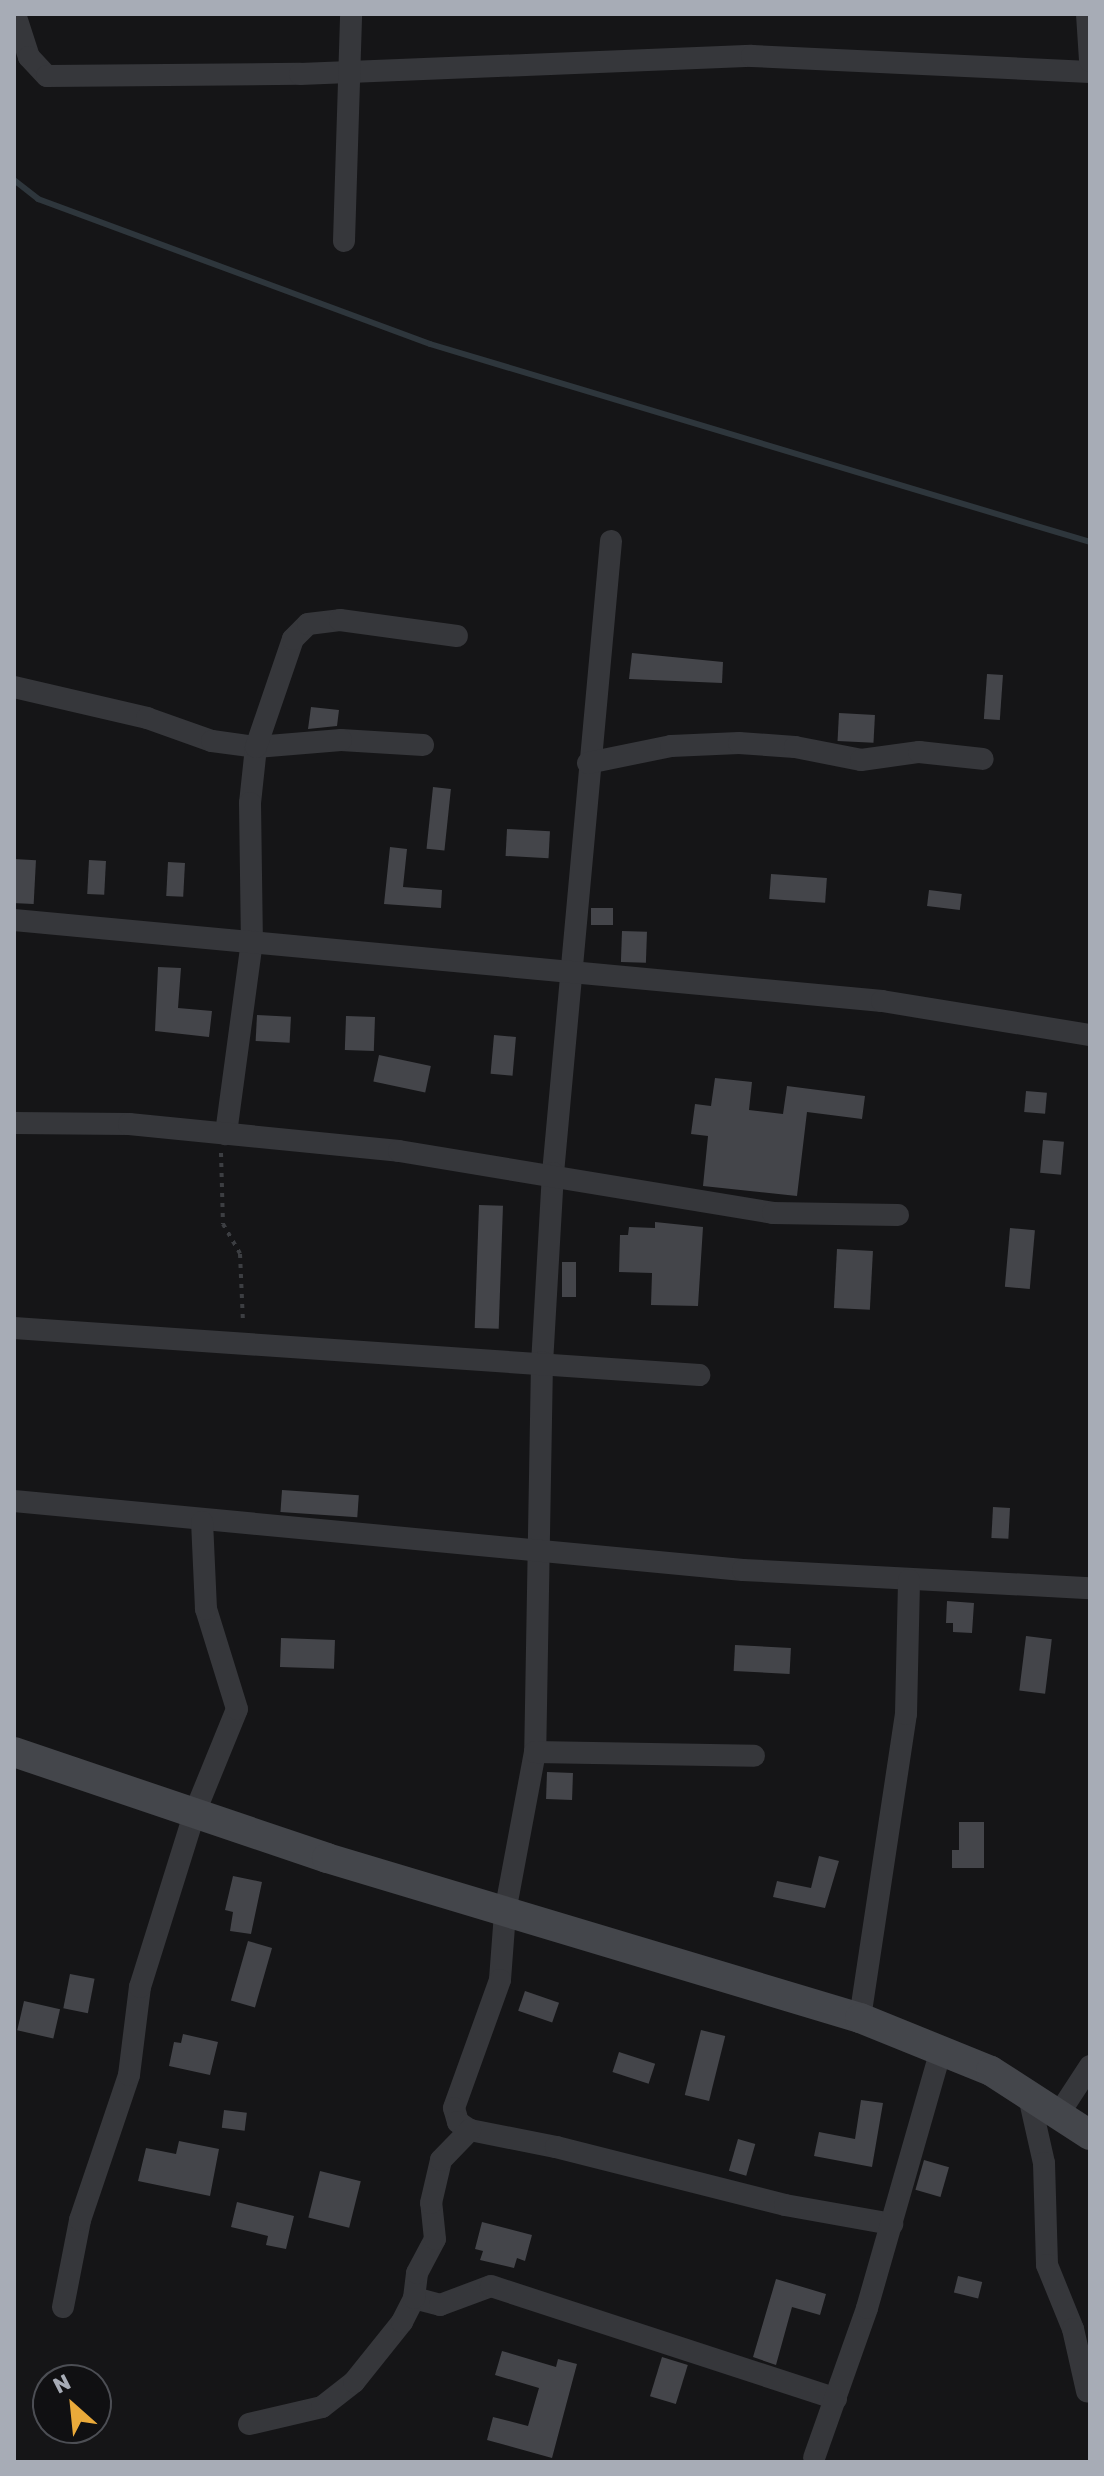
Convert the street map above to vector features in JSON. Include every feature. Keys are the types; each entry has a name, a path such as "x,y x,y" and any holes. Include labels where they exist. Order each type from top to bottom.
{"street":[{"path":"15,14 29,57 47,76 300,74 346,68 752,56 1090,72"},
{"path":"344,241 346,68 351,14"},
{"path":"1087,14 1090,61"},
{"path":"611,541 588,763 553,1173 542,1362 535,1752 505,1913 500,1980 454,2108 458,2122 470,2130 556,2147 785,2205 892,2224"},
{"path":"226,1134 252,941 250,803 256,747 293,639 308,624 340,620 457,636"},
{"path":"14,687 147,718 212,741 256,747 341,740 423,745"},
{"path":"588,763 671,746 739,743 795,747 861,760 919,752 983,759"},
{"path":"14,920 570,969 882,1001 1090,1035"},
{"path":"14,1123 129,1124 226,1134 553,1173 773,1213 898,1215"},
{"path":"14,1328 699,1375"},
{"path":"14,1501 202,1522 539,1548 743,1570 1090,1588"},
{"path":"63,2307 80,2220 129,2075 140,1987 195,1812 237,1709 206,1609 202,1522"},
{"path":"860,2018 906,1714 909,1580"},
{"path":"14,1752 505,1913 860,2018 941,2050 1028,2092 1090,2135"},
{"path":"535,1752 754,1756"},
{"path":"814,2458 892,2224 941,2050"},
{"path":"1060,2112 1090,2066"},
{"path":"1028,2092 1044,2163 1047,2265 1073,2329 1087,2391"},
{"path":"249,2424 322,2407 354,2382 414,2298 417,2273 435,2239 431,2203 441,2160 470,2130"},
{"path":"414,2298 440,2305 491,2286 836,2399"}],"path":[{"path":"226,1134 219,1163 220,1201 245,1281 242,1345"}],"building":[{"path":"632,653 723,662 722,683 629,679"},
{"path":"987,674 1003,675 1000,720 984,719"},
{"path":"311,707 339,710 337,726 308,729"},
{"path":"839,713 875,715 873,743 838,741"},
{"path":"433,787 451,789 444,851 427,849"},
{"path":"507,829 550,831 549,858 506,856"},
{"path":"390,847 407,849 403,887 442,890 441,908 384,904"},
{"path":"14,859 36,860 34,904 14,903"},
{"path":"89,860 106,861 104,895 87,894"},
{"path":"168,862 185,863 183,897 166,896"},
{"path":"771,874 827,878 825,903 769,899"},
{"path":"929,890 962,894 960,910 927,906"},
{"path":"591,908 613,908 613,925 591,925"},
{"path":"622,931 647,932 646,963 621,962"},
{"path":"158,967 181,968 178,1008 212,1011 209,1037 155,1031"},
{"path":"257,1015 291,1017 290,1043 256,1041"},
{"path":"346,1016 375,1017 374,1051 345,1050"},
{"path":"494,1035 516,1037 513,1076 491,1074"},
{"path":"379,1055 431,1066 425,1092 373,1081"},
{"path":"715,1078 752,1082 749,1110 783,1114 787,1086 865,1096 862,1119 807,1112 797,1196 703,1186 708,1136 691,1134 695,1104 711,1106"},
{"path":"1026,1091 1047,1093 1045,1114 1024,1112"},
{"path":"1043,1140 1064,1142 1061,1175 1040,1173"},
{"path":"479,1205 503,1206 499,1329 475,1328"},
{"path":"655,1222 703,1227 698,1306 651,1305 652,1273 619,1272 620,1235 628,1235 629,1227 655,1228"},
{"path":"1010,1228 1035,1230 1030,1289 1005,1287"},
{"path":"837,1249 873,1251 870,1310 834,1308"},
{"path":"562,1262 576,1262 576,1297 562,1297"},
{"path":"282,1490 359,1495 357,1517 280,1512"},
{"path":"993,1507 1010,1508 1008,1539 991,1538"},
{"path":"947,1601 974,1603 972,1633 953,1632 953,1623 946,1623"},
{"path":"1026,1636 1052,1639 1045,1694 1019,1691"},
{"path":"281,1638 335,1640 334,1669 280,1667"},
{"path":"735,1645 791,1648 790,1674 734,1671"},
{"path":"547,1772 573,1773 572,1800 546,1799"},
{"path":"959,1822 984,1822 984,1868 952,1868 952,1850 959,1850"},
{"path":"819,1856 839,1861 825,1908 773,1897 777,1881 811,1888"},
{"path":"233,1876 262,1882 251,1934 230,1931 233,1912 225,1910"},
{"path":"248,1941 272,1948 255,2007 231,2001"},
{"path":"70,1974 95,1979 88,2013 63,2008"},
{"path":"525,1991 559,2003 552,2023 518,2011"},
{"path":"24,2001 60,2009 53,2039 17,2030"},
{"path":"701,2030 725,2036 709,2101 685,2095"},
{"path":"183,2034 218,2042 210,2075 169,2066 174,2042 181,2043"},
{"path":"619,2052 655,2064 649,2084 613,2072"},
{"path":"861,2100 883,2103 872,2167 814,2156 819,2132 855,2139"},
{"path":"224,2110 247,2113 245,2131 222,2128"},
{"path":"738,2139 755,2144 746,2176 729,2171"},
{"path":"179,2141 219,2149 210,2196 138,2181 146,2148 176,2154"},
{"path":"924,2160 949,2167 940,2197 915,2190"},
{"path":"320,2171 361,2181 349,2228 308,2218"},
{"path":"237,2202 294,2216 286,2249 266,2245 268,2236 231,2227"},
{"path":"482,2222 532,2235 525,2261 517,2258 514,2268 480,2260 483,2251 475,2249"},
{"path":"958,2276 982,2282 978,2299 954,2292"},
{"path":"776,2279 826,2294 820,2315 792,2307 776,2365 753,2357"},
{"path":"502,2351 556,2367 558,2359 577,2364 552,2458 487,2440 493,2417 528,2426 539,2388 495,2375"},
{"path":"662,2357 688,2365 676,2404 650,2396"}],"waterway":[{"path":"14,180 38,199 430,344 1090,542"}]}
